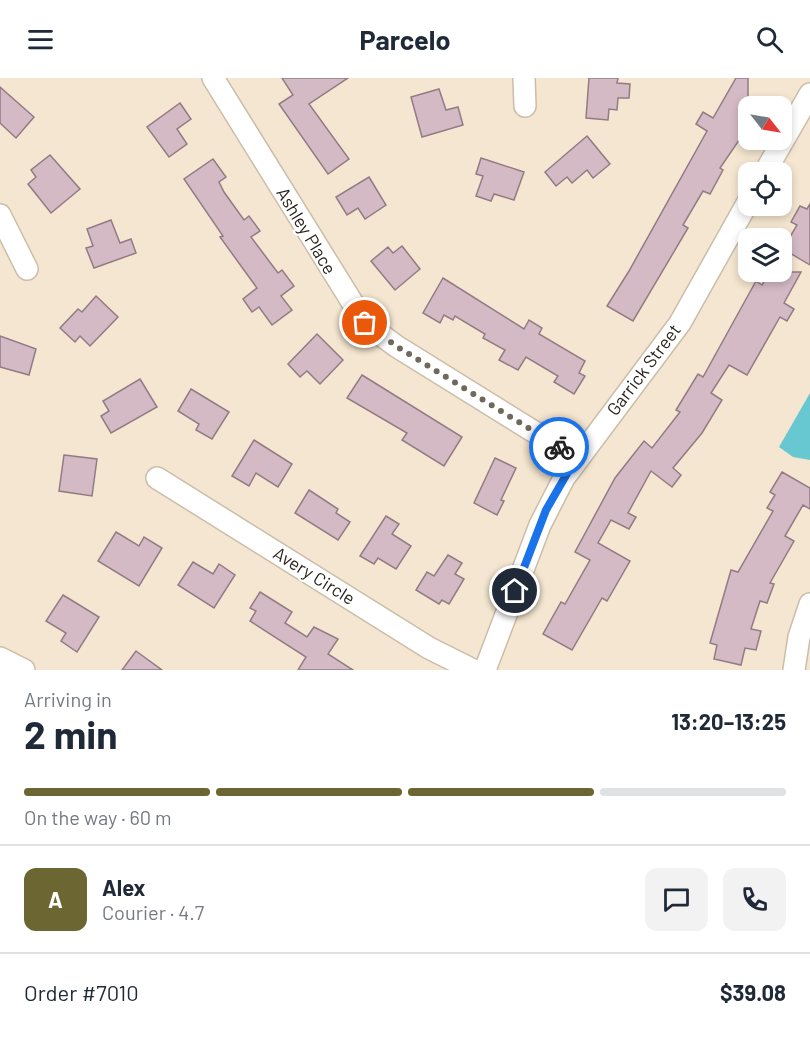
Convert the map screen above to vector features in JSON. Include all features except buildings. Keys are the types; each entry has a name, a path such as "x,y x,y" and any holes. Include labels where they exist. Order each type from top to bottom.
{"street":[{"name":"Ashley Place","path":"213,78 365,323 396,346 576,458"},
{"path":"524,78 525,106"},
{"path":"771,162 810,94"},
{"path":"0,215 27,269"},
{"name":"Garrick Street","path":"485,670 546,510 576,458 669,339 740,216"},
{"name":"Avery Circle","path":"157,478 429,648 472,670"},
{"path":"794,670 799,637 810,604"},
{"path":"0,658 24,670"}],"water":[{"path":"810,393 810,460 793,457 779,447"}],"way so far":[{"path":"365,323 371,330 396,346 559,447"}],"route":[{"path":"515,591 546,510 576,458 559,447"}]}
